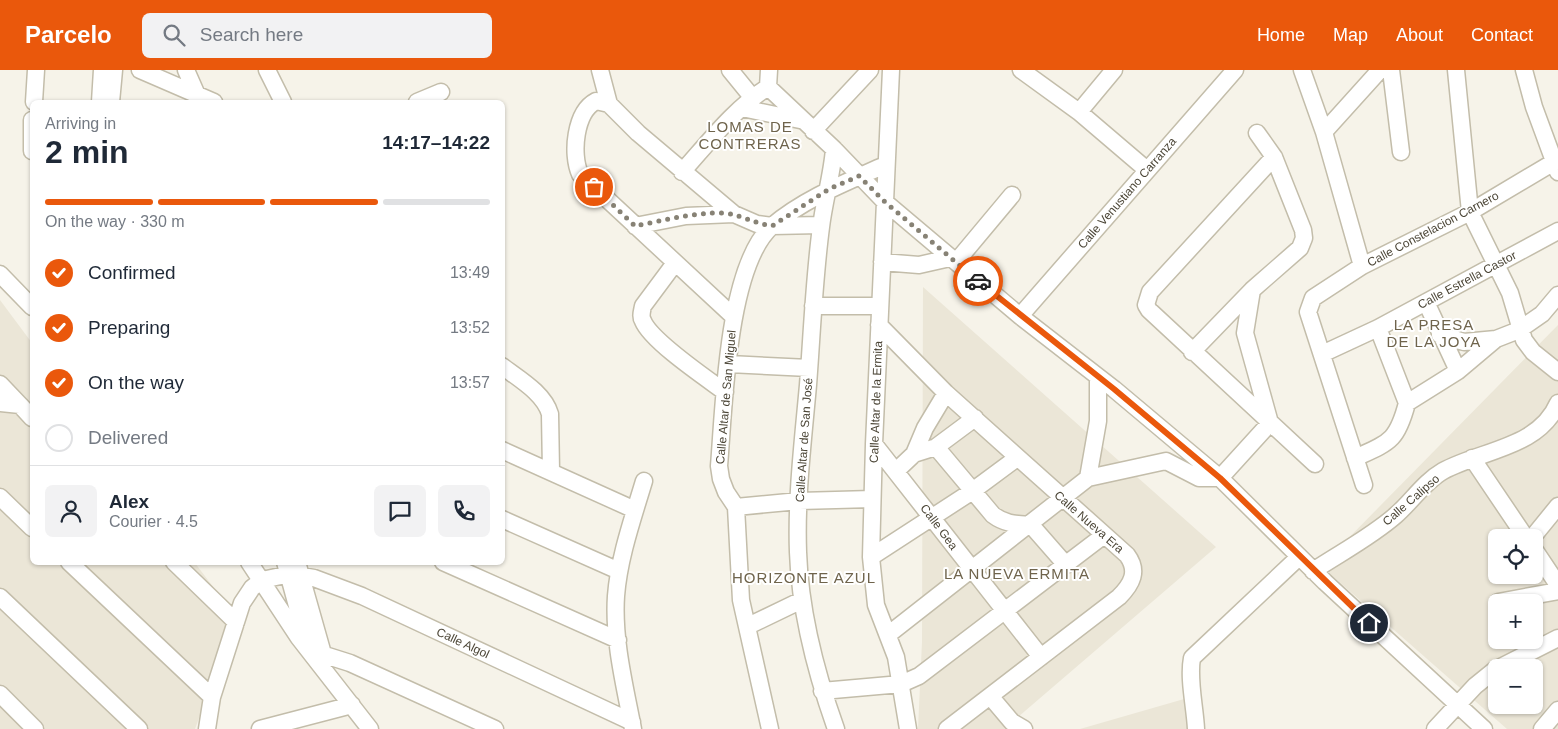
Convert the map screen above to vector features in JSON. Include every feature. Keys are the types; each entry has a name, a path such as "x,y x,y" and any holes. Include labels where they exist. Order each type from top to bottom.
{"street":[{"path":"34,100 36,70"},
{"path":"100,100 102,70"},
{"path":"111,100 114,70"},
{"path":"140,70 209,100"},
{"path":"186,70 197,95"},
{"path":"267,70 283,100"},
{"path":"600,70 609,104 682,172 734,214 757,224 772,226 821,225"},
{"path":"730,70 747,103 808,126"},
{"path":"769,70 768,87 834,149 885,202 1020,316 1220,478 1313,571 1484,729"},
{"path":"808,126 870,70"},
{"name":"Calle Altar de la Ermita","path":"891,70 885,165 871,557 876,605 889,634 901,684 908,729"},
{"path":"1022,70 1079,112 1147,170"},
{"path":"1079,112 1114,70"},
{"name":"Calle Venustiano Carranza","path":"1020,316 1235,70"},
{"path":"1302,70 1324,132 1362,266"},
{"path":"1324,132 1380,70"},
{"path":"1391,70 1401,152"},
{"path":"1456,70 1470,212 1513,302 1519,330 1528,346 1558,372"},
{"path":"1524,70 1556,167"},
{"path":"682,172 718,130 747,103 768,87"},
{"path":"422,100 441,92"},
{"path":"609,104 596,102 585,109 581,116 576,160 580,174 734,317"},
{"path":"1192,352 1252,290 1293,256 1300,248 1304,238 1303,230 1274,157 1256,132"},
{"name":"Calle Altar de San José","path":"834,149 829,189 821,225 813,306 799,501 798,550 802,600 822,691 836,729"},
{"path":"1274,157 1146,299 1149,310 1192,352 1315,464"},
{"name":"Calle Altar de San Miguel","path":"770,729 760,694 739,587 736,507 726,492 719,466 734,317 754,248 772,226 829,189 885,165"},
{"name":"Calle Constelacion Carnero","path":"1322,354 1308,312 1312,298 1362,266 1556,167"},
{"path":"882,262 919,265 953,260 1012,195"},
{"path":"635,226 686,216 734,214"},
{"name":"Calle Estrella Castor","path":"1322,354 1378,328 1558,231"},
{"path":"675,263 650,294 641,314 643,322 654,336 725,392"},
{"path":"0,274 30,305"},
{"path":"1252,290 1245,333 1270,423"},
{"path":"1440,335 1464,342 1496,339 1519,330 1542,314 1558,295"},
{"path":"1426,302 1458,371"},
{"path":"813,306 880,306"},
{"name":"Calle Nueva Era","path":"879,325 946,393 1132,562 1133,579 1119,597 946,729"},
{"path":"1355,458 1382,446 1393,438 1401,428 1407,403 1378,328"},
{"path":"1407,403 1458,371 1496,339"},
{"path":"1322,354 1364,485"},
{"path":"729,364 809,368"},
{"path":"505,368 538,394 548,407 550,414 551,471"},
{"path":"1088,478 1098,421 1098,378"},
{"path":"0,384 30,416"},
{"path":"896,471 914,454 924,428 946,393"},
{"path":"0,403 20,405"},
{"name":"Calle Calipso","path":"1313,571 1386,523 1430,480 1443,471 1472,458 1529,438 1554,414 1558,403"},
{"path":"914,454 936,447 975,418"},
{"path":"889,634 971,568 1031,525 1088,478 1166,462 1199,478 1220,478 1270,423"},
{"name":"Calle Gea","path":"874,444 1042,657"},
{"path":"936,447 971,492 1001,521 1031,525 1066,565"},
{"path":"505,451 635,510"},
{"path":"871,557 933,518 1016,458"},
{"path":"1472,458 1520,529"},
{"path":"632,725 615,614 619,571 644,481"},
{"path":"0,497 30,526"},
{"path":"736,507 799,501 872,499"},
{"path":"1539,529 1558,506"},
{"path":"505,521 619,571"},
{"path":"822,691 901,684 918,676 1103,536"},
{"path":"1196,724 1189,672 1192,658 1299,557"},
{"path":"1543,562 1558,586"},
{"path":"72,565 212,697"},
{"path":"177,565 236,622"},
{"path":"251,565 285,618 316,652 350,664 495,729"},
{"path":"449,565 618,640"},
{"path":"207,729 212,697 236,622 248,594 262,580 293,568 316,652 327,672 370,729"},
{"name":"Calle Algol","path":"293,568 362,596 632,725"},
{"path":"1542,594 1558,591"},
{"path":"0,597 138,729"},
{"path":"748,626 802,600"},
{"path":"1515,659 1558,638"},
{"path":"339,687 350,664"},
{"path":"1434,729 1456,704 1488,676"},
{"path":"0,694 35,729"},
{"path":"990,696 1012,722 1024,729"},
{"path":"260,729 352,705"},
{"path":"1542,729 1558,710"}],"shaded area":[{"path":"923,287 1216,547 1004,729 918,729 922,642"},
{"path":"0,300 30,340 30,565 197,565 236,617 195,729 0,729"},
{"path":"1558,325 1558,729 1507,729 1490,714 1543,714 1543,659 1488,659 1488,712 1321,566"},
{"path":"1191,697 1194,729 1080,729"}],"way so far":[{"path":"594,187 635,226 686,216 708,214 734,214 757,224 772,226 829,189 859,176 885,202 978,281"}],"district":[{"name":"LOMAS DE CONTRERAS","path":"750,136"},
{"name":"LA PRESA DE LA JOYA","path":"1434,334"},
{"name":"LA NUEVA ERMITA","path":"1017,574"},
{"name":"HORIZONTE AZUL","path":"804,578"}],"route":[{"path":"978,281 1114,389 1220,478 1313,571 1369,623"}]}
